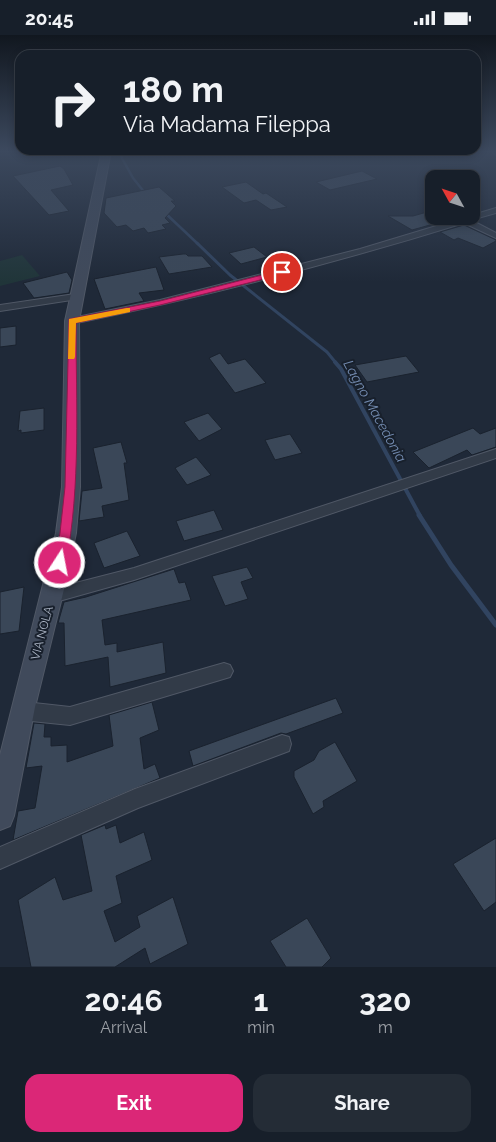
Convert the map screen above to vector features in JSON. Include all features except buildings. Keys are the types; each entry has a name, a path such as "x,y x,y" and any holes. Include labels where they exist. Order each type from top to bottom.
{"street":[{"name":"VIA NOLA","path":"0,817 22,707 52,596 66,533 70,487 72,321 75,297 97,194"},
{"path":"480,215 496,210"},
{"path":"72,321 160,303 316,263 448,225"},
{"path":"475,225 496,236"},
{"path":"0,308 44,300 75,297"},
{"path":"52,596 134,574 496,453"},
{"path":"22,707 31,712 70,717 224,671"},
{"path":"0,858 135,799 282,744"}],"green space":[{"path":"22,255 40,276 0,286 0,261"}],"waterway":[{"name":"Lagno Macedonia","path":"163,211 198,244"},
{"name":"Lagno Macedonia","path":"197,243 230,275 327,352 336,363"},
{"name":"Lagno Macedonia","path":"335,362 341,369 420,516"},
{"name":"Lagno Macedonia","path":"419,515 451,565 496,625"}],"slow traffic":[{"path":"71,357 72,321 127,310"}],"route":[{"path":"60,563 66,533 70,487 72,321 160,303 282,272"}]}
